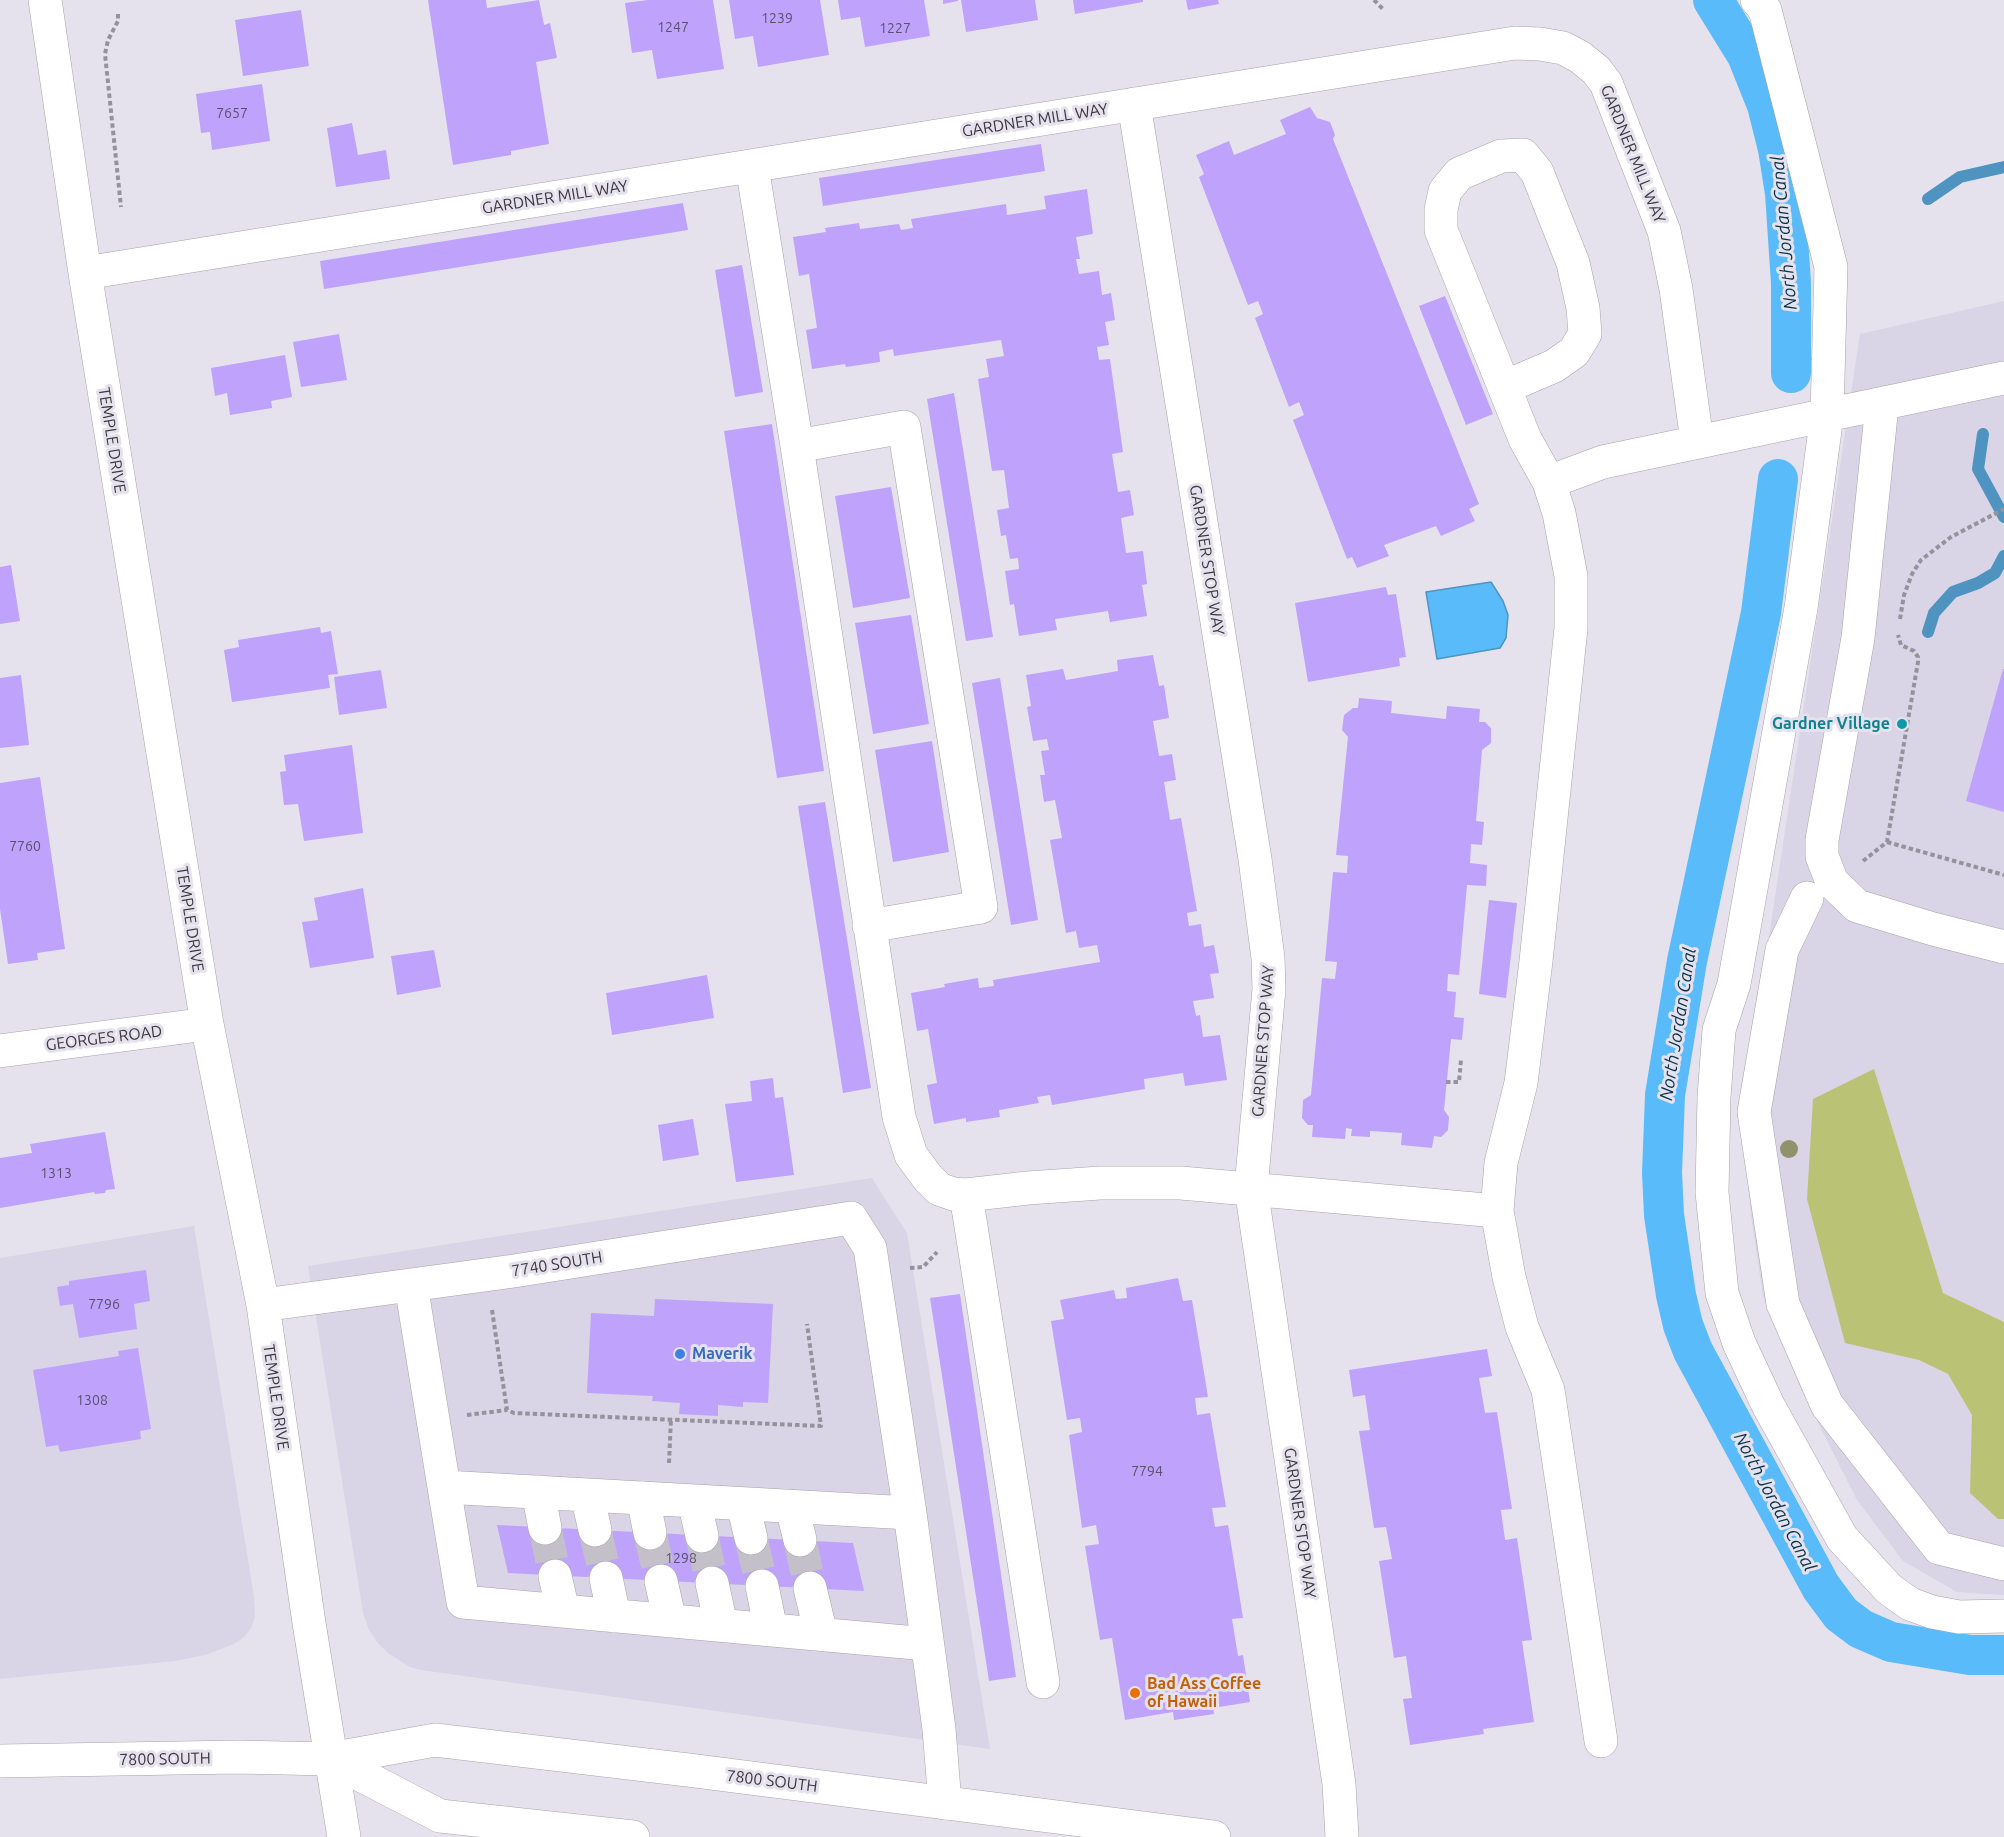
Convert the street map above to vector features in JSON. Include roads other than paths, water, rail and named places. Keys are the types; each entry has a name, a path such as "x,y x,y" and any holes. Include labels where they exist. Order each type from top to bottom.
{"street":[{"path":"1757,0 1766,10 1831,267 1827,416 1801,608 1734,984 1719,1030 1714,1097 1712,1192 1722,1293 1739,1343 1768,1405 1842,1538 1889,1589 1910,1604 1932,1612 1959,1617 2004,1616"},
{"name":"TEMPLE DRIVE","path":"52,1 85,273 207,1024 263,1305 330,1759 344,1837"},
{"name":"GARDNER MILL WAY","path":"85,273 1515,43 1540,44 1563,48 1580,57 1596,70 1606,83 1664,231 1676,289 1697,441"},
{"name":"GARDNER STOP WAY","path":"1134,104 1253,847 1268,958 1269,989 1251,1188 1339,1784 1342,1837"},
{"path":"1505,387 1554,366 1574,351 1586,334 1573,263 1537,172 1523,155 1501,156 1459,174 1445,191 1441,210 1441,230 1525,439 1549,482 1559,513 1571,576 1571,628 1536,961 1522,1072 1500,1163 1497,1211 1509,1277 1522,1327 1548,1390 1601,1742"},
{"path":"752,166 899,1117 906,1141 918,1167 939,1189 953,1194 966,1195 1100,1183 1181,1183 1497,1211"},
{"path":"1549,482 1603,462 2004,378"},
{"path":"1882,405 1858,638 1822,840 1822,856 1832,882 1857,906 2004,947"},
{"path":"797,446 904,427 981,907 869,926"},
{"path":"1807,898 1782,950 1754,1112 1783,1304 1827,1405 1939,1548 2004,1564"},
{"name":"GEORGES ROAD","path":"0,1052 207,1024"},
{"path":"966,1195 1043,1682"},
{"name":"7740 SOUTH","path":"263,1305 411,1285 851,1218 870,1248 910,1513"},
{"path":"411,1285 463,1602 927,1644"},
{"path":"444,1487 910,1513 939,1729 945,1803"},
{"path":"538,1492 545,1528"},
{"path":"587,1495 595,1530"},
{"path":"650,1533 668,1500"},
{"path":"668,1500 702,1536"},
{"path":"743,1504 751,1538"},
{"path":"792,1507 800,1540"},
{"path":"555,1576 563,1611"},
{"path":"606,1578 614,1616"},
{"path":"661,1581 670,1621"},
{"path":"712,1583 721,1625"},
{"path":"762,1586 771,1630"},
{"path":"810,1588 821,1634"},
{"name":"7800 SOUTH","path":"0,1761 238,1757 330,1759 435,1740 1214,1837"},
{"name":"7800 SOUTH","path":"330,1759 440,1816 633,1837"}],"water":[{"path":"1491,582 1503,601 1508,615 1506,638 1500,648 1437,659 1426,592"}],"waterway":[{"name":"North Jordan Canal","path":"1713,0 1747,55 1767,105 1778,149 1785,193 1791,283 1791,373"},
{"path":"1928,199 1960,177 2004,167"},
{"path":"1983,434 1978,469 2004,517"},
{"name":"North Jordan Canal","path":"1778,479 1761,613 1687,961 1665,1095 1662,1173 1664,1215 1676,1295 1683,1325 1693,1351 1821,1587 1841,1614 1861,1629 1891,1642 1970,1655 2004,1655"},
{"path":"1928,632 1934,613 1953,592 1978,583 1995,573 2004,556"}],"tunnel":[{"path":"545,1528 555,1576"},
{"path":"595,1530 606,1578"},
{"path":"650,1533 661,1581"},
{"path":"702,1536 712,1583"},
{"path":"751,1538 762,1586"},
{"path":"800,1540 810,1588"}],"place":[{"name":"Gardner Village","path":"1902,724"},
{"name":"Maverik","path":"680,1354"},
{"name":"Bad Ass Coffee of Hawaii","path":"1135,1693"}]}
